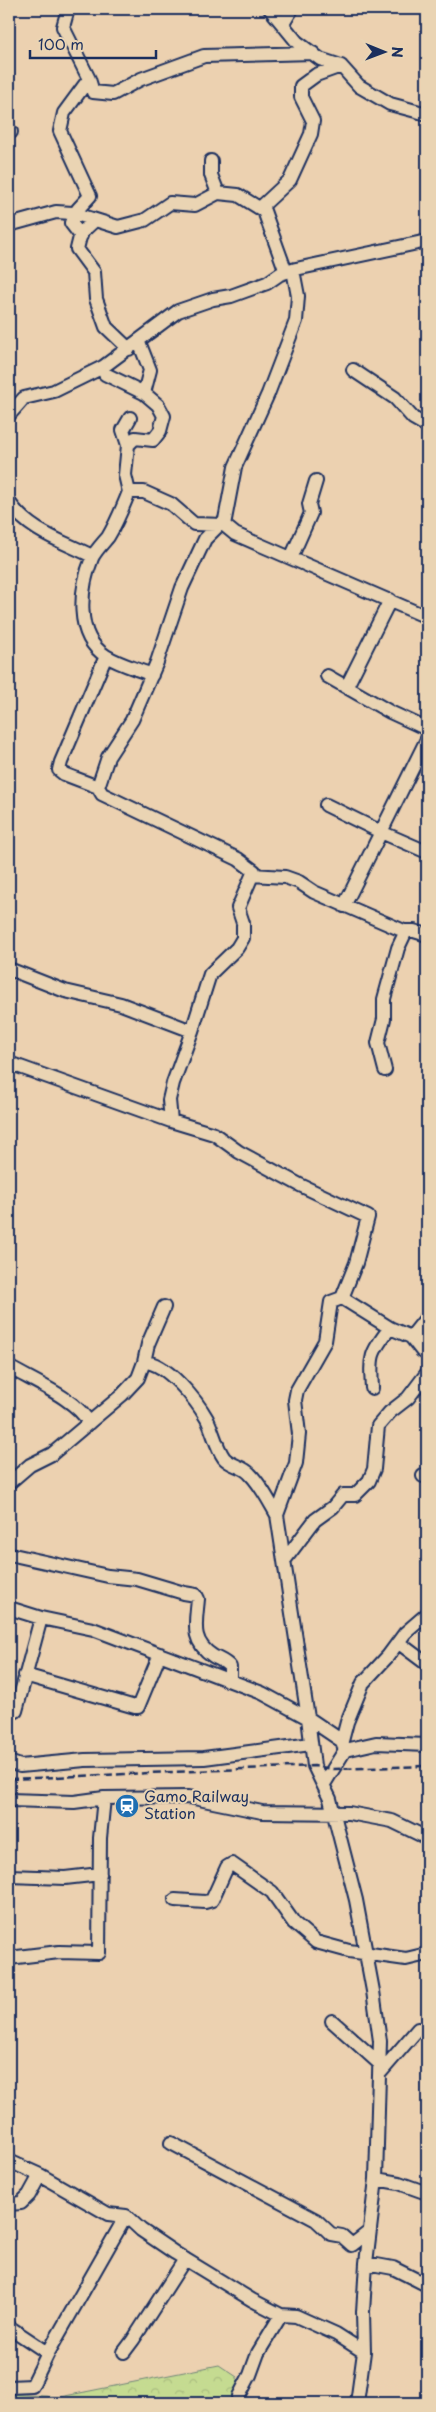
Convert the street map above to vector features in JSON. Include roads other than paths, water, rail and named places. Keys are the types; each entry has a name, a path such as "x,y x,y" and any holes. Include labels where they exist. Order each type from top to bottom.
{"street":[{"path":"68,9 63,26 89,79 93,92 113,94 141,80 204,56 307,53 341,66 359,86 390,104 427,114"},
{"path":"270,9 307,53 310,79"},
{"path":"283,24 292,9"},
{"path":"260,208 290,180 311,134 313,121 300,97 301,86 316,75 341,66"},
{"path":"81,236 71,223 75,214 90,196 60,131 64,113 89,79"},
{"path":"211,161 211,175 218,193"},
{"path":"9,225 56,212 75,214 118,227 145,220 170,204 195,205 218,193 238,195 264,211 298,296 296,321 268,394 235,467 221,525 205,539 182,588 152,675 132,720 108,757 98,787"},
{"path":"95,220 81,236 77,249 94,272 96,299 106,327 134,345 150,370 144,393"},
{"path":"9,415 24,398 54,391 103,367 178,311 213,299 231,296 266,283 289,271 427,241"},
{"path":"103,367 105,374 144,393 158,405 164,416 160,430 154,440 135,438 128,445"},
{"path":"353,370 395,398 413,418 427,426"},
{"path":"130,418 123,430 128,445 125,475 129,492 118,520 92,556 82,610 84,627 92,644 106,656 152,675"},
{"path":"291,558 311,513 309,504 316,481"},
{"path":"129,492 144,492 171,504 194,524 221,525 236,534 427,617"},
{"path":"9,502 16,512 37,529 92,556"},
{"path":"347,686 390,600"},
{"path":"106,656 60,762 59,770 64,774 98,787 102,794 238,859 254,871 238,908 243,923 243,938 237,948 210,974 173,1083 169,1100 171,1121"},
{"path":"327,676 390,712 427,729"},
{"path":"344,906 427,739"},
{"path":"326,805 380,832 427,852"},
{"path":"252,875 285,877 299,882 314,892 344,906 406,931 427,936"},
{"path":"385,1070 378,1043 384,1019 384,999 398,948 406,931"},
{"path":"9,969 65,991 121,1004 192,1031"},
{"path":"9,1063 171,1121 214,1134 248,1156 368,1217 356,1262 342,1298 331,1302 325,1341 297,1390 295,1400 299,1434 296,1463 277,1515"},
{"path":"342,1298 390,1328 411,1337 422,1351 427,1354"},
{"path":"9,1483 30,1465 52,1454 122,1395 138,1378 148,1344 164,1308"},
{"path":"411,1337 427,1317"},
{"path":"372,1388 371,1362 375,1347 390,1328"},
{"path":"144,1362 151,1362 163,1370 194,1399 207,1419 223,1457 229,1463 249,1472 260,1486 277,1515 314,1766 324,1784 334,1813 356,1900 377,2014 380,2069 376,2179 366,2263 364,2352 357,2403"},
{"path":"9,1367 73,1405 85,1415 89,1423"},
{"path":"284,1561 315,1520 333,1507 343,1495 355,1495 369,1481 374,1469 378,1426 390,1412 408,1398 427,1373"},
{"path":"9,1554 108,1576 137,1579 196,1595 198,1598 195,1631 200,1646 214,1656 226,1661 230,1667 230,1680"},
{"path":"9,1608 41,1618 93,1628 230,1680 276,1700 308,1718 344,1745 376,1743 427,1744"},
{"path":"324,1784 344,1745 347,1722 363,1683 400,1643 415,1623 427,1614"},
{"path":"9,1710 16,1712 19,1706 25,1675 41,1618"},
{"path":"400,1643 427,1664"},
{"path":"25,1675 135,1708 138,1707 160,1654"},
{"path":"9,1762 20,1766 85,1760 204,1758 311,1744"},
{"path":"9,1800 74,1802 104,1798 189,1797 262,1812 348,1813 392,1821 427,1838"},
{"path":"9,1958 60,1952 99,1952 100,1838 104,1798"},
{"path":"175,1900 206,1902 212,1900 228,1867 232,1864 272,1892 294,1923 316,1942 349,1951 406,1959 427,1953"},
{"path":"9,1876 65,1878 100,1874"},
{"path":"332,2022 380,2069"},
{"path":"380,2069 418,2028"},
{"path":"170,2143 316,2220 331,2234 342,2236 352,2244 370,2231"},
{"path":"9,2161 40,2175 108,2214 126,2216 141,2230 185,2260 281,2315 296,2316 336,2334 364,2352"},
{"path":"9,2204 21,2203 29,2195 40,2175"},
{"path":"376,2179 399,2183 427,2193"},
{"path":"9,2388 32,2386 48,2353 126,2216"},
{"path":"124,2352 134,2340 185,2260"},
{"path":"366,2263 393,2268 427,2285"},
{"path":"239,2403 239,2396 250,2375 258,2353 281,2315"},
{"path":"9,2327 48,2353"}],"railway":[{"path":"9,1779 314,1766 334,1769 427,1766"}],"place":[{"name":"Gamo Railway Station","path":"127,1806"}]}
